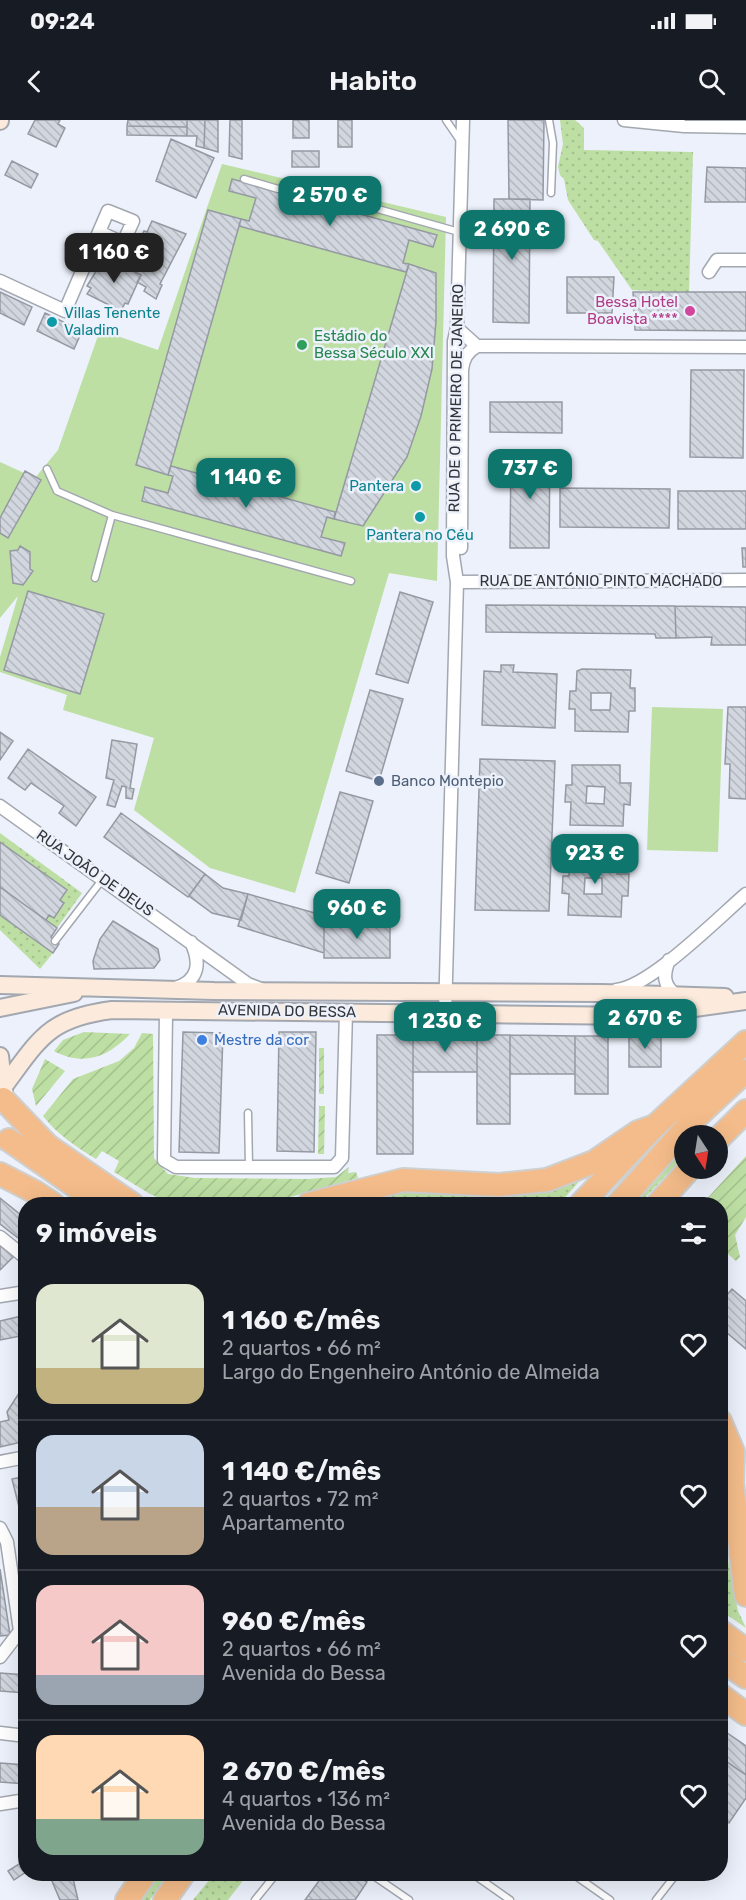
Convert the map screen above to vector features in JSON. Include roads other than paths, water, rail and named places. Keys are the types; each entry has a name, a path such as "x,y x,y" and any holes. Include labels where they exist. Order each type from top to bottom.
{"highway":[{"path":"588,1197 656,1126 746,1042"},
{"path":"624,1197 692,1121 746,1071"},
{"path":"2,1097 48,1146 106,1197"},
{"path":"728,1129 746,1111"},
{"path":"336,1197 403,1180 499,1185 547,1180 594,1162 638,1132 656,1126"},
{"path":"73,1197 6,1144 106,1197"},
{"path":"0,1174 42,1197"},
{"path":"671,1195 682,1179"},
{"path":"728,1440 733,1452 732,1483 746,1595"},
{"path":"728,1476 732,1483"},
{"path":"728,1636 746,1650"},
{"path":"728,1665 746,1677"},
{"path":"728,1680 746,1692"},
{"path":"728,1701 746,1714"},
{"path":"127,1900 140,1881"},
{"path":"165,1900 178,1881"}],"main road":[{"name":"AVENIDA DO BESSA","path":"0,985 264,991 718,995 745,1001"},
{"name":"AVENIDA DO BESSA","path":"0,1008 62,995 126,989"},
{"name":"AVENIDA DO BESSA","path":"2,1097 36,1042 69,1018 112,1010 637,1016 745,1001"},
{"path":"0,1056 2,1097"}],"street":[{"name":"RUA DE O PRIMEIRO DE JANEIRO","path":"445,1014 456,582 453,556 453,370 457,328 460,139 463,120"},
{"path":"624,120 673,125 746,127"},
{"path":"0,281 65,311 99,232"},
{"path":"709,273 717,260 746,260"},
{"path":"457,328 477,346 746,347"},
{"name":"RUA DE O PRIMEIRO DE JANEIRO","path":"456,582 461,557 463,361 477,346"},
{"name":"RUA DE ANTÓNIO PINTO MACHADO","path":"456,582 746,580"},
{"name":"RUA JOÃO DE DEUS","path":"0,806 190,940 248,984 264,991"},
{"path":"603,993 633,985 669,960 746,894"},
{"path":"172,989 186,985 197,970 197,955 190,940"},
{"path":"669,960 664,971 664,982 676,995"},
{"path":"166,1012 165,1160 176,1167 334,1167 342,1158 346,1012"},
{"path":"0,1237 18,1252"},
{"path":"0,1296 18,1293"},
{"path":"0,1462 18,1459"},
{"path":"0,1527 7,1542 18,1617"},
{"path":"0,1657 18,1634"},
{"path":"0,1733 18,1735"},
{"path":"0,1804 18,1801"}],"lane":[{"path":"446,120 455,129 460,139"},
{"path":"549,120 553,143 551,193"},
{"path":"244,179 278,189 300,187 459,232"},
{"path":"47,469 57,491 112,515 351,581"},
{"path":"95,578 112,515"},
{"path":"55,940 103,879"},
{"path":"248,1113 249,1167"},
{"path":"255,1900 270,1881"},
{"path":"381,1881 409,1900"},
{"path":"482,1881 510,1900"},
{"path":"583,1881 610,1900"},
{"path":"656,1900 670,1881"}],"place":[{"name":"Bessa Hotel Boavista ****","path":"690,311"},
{"name":"Villas Tenente Valadim","path":"52,322"},
{"name":"Estádio do Bessa Século XXI","path":"302,345"},
{"name":"Pantera","path":"416,486"},
{"name":"Pantera no Céu","path":"420,517"},
{"name":"Banco Montepio","path":"379,781"},
{"name":"Mestre da cor","path":"202,1040"}]}
